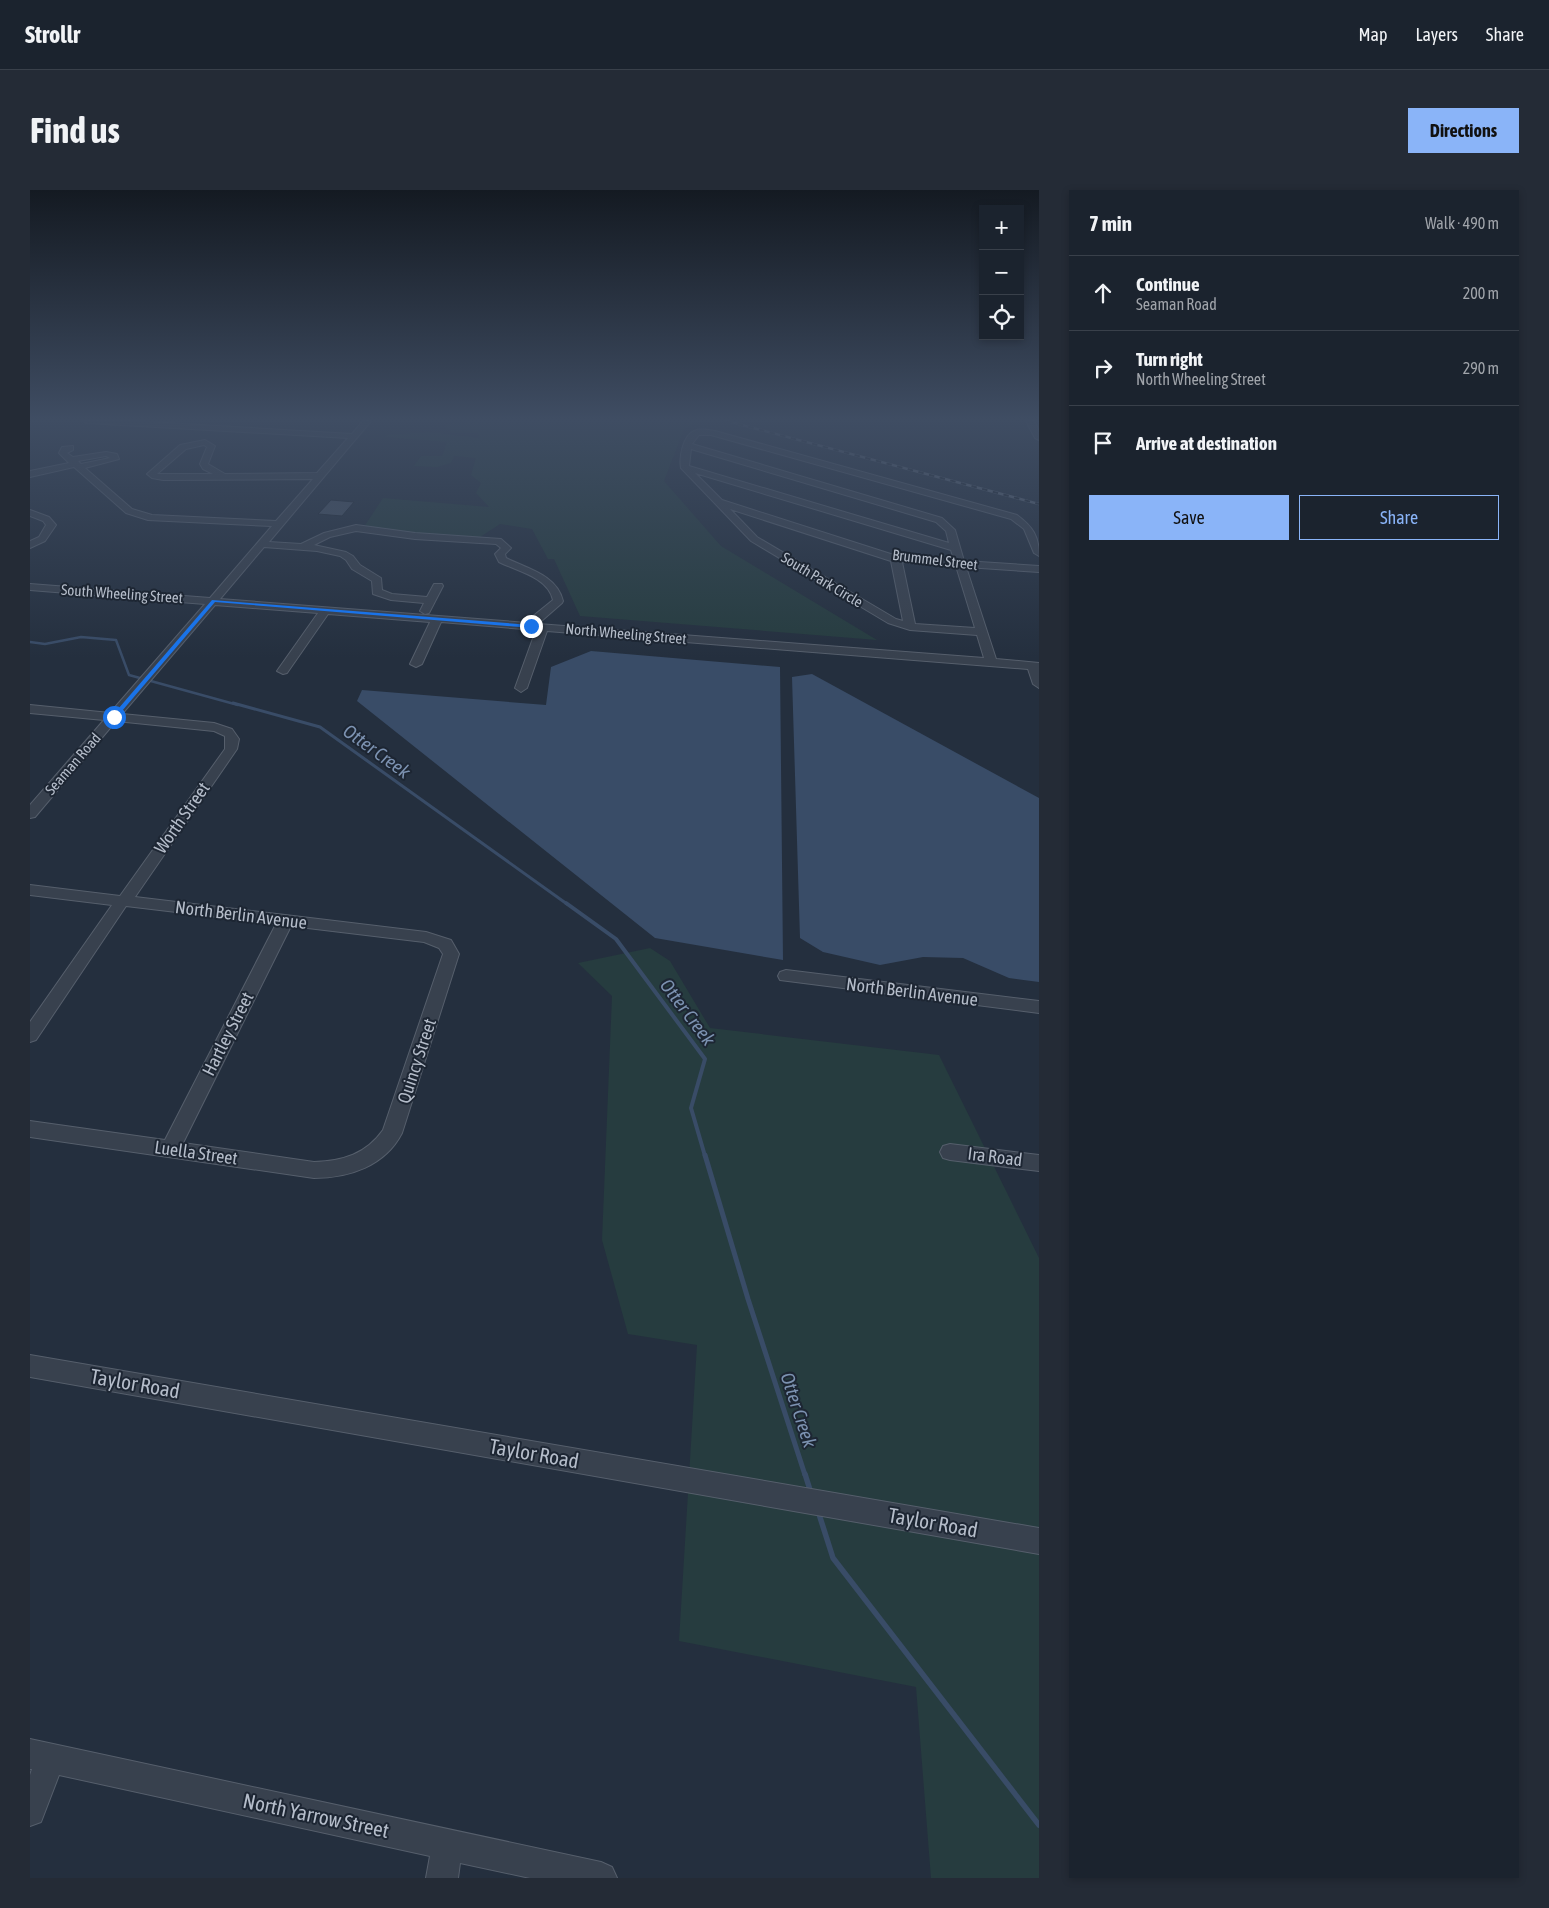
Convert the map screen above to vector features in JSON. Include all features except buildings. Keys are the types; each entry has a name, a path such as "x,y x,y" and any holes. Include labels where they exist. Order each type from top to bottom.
{"street":[{"path":"117,500 130,511 151,518 279,524"},
{"name":"Seaman Road","path":"30,814 300,500"},
{"name":"South Park Circle","path":"716,500 754,540 878,614 910,627 980,632"},
{"path":"792,500 955,548"},
{"path":"872,500 934,518 950,530 980,632 991,662"},
{"path":"954,500 988,509 1022,522 1028,528 1039,553"},
{"name":"Brummel Street","path":"718,502 896,559 1039,569"},
{"path":"30,513 46,519 52,525 42,539 30,545"},
{"path":"302,547 327,535 356,528 415,536 498,541 506,548 500,554 502,560 545,580 554,587 558,594 558,601 536,620 537,627 522,688"},
{"path":"262,544 302,547 343,554 350,558 356,567 377,580 377,592 384,595 430,600"},
{"path":"896,559 910,627"},
{"path":"421,618 438,586"},
{"name":"South Wheeling Street","path":"30,587 213,601"},
{"name":"North Wheeling Street","path":"213,601 1036,666"},
{"path":"283,671 325,610"},
{"path":"416,664 437,619"},
{"path":"1036,666 1039,684"},
{"path":"30,709 114,717"},
{"name":"Worth Street","path":"30,1035 231,749 234,742 231,734 222,728 114,717"},
{"name":"North Berlin Avenue","path":"30,890 430,937 442,942 449,948"},
{"name":"Hartley Street","path":"170,1149 286,920"},
{"name":"Quincy Street","path":"361,1162 383,1146 395,1126 450,962 451,954 449,948"},
{"name":"North Berlin Avenue","path":"786,976 1039,1007"},
{"name":"Luella Street","path":"30,1129 314,1170 338,1169 361,1162"},
{"name":"Ira Road","path":"950,1152 1039,1163"},
{"name":"Taylor Road","path":"30,1366 1039,1541"},
{"path":"30,1810 40,1757"},
{"name":"North Yarrow Street","path":"40,1757 601,1878"},
{"path":"442,1878 447,1844"}],"green space":[{"path":"382,500 489,507 482,500 680,500 721,546 877,640 580,616 554,559 548,559 532,529 500,524 480,537 400,532 364,527"},
{"path":"650,948 670,961 710,1028 939,1055 1039,1258 1039,1878 931,1878 916,1687 679,1641 697,1345 628,1334 602,1240 612,996 578,963"}],"water":[{"path":"591,651 780,667 783,960 655,938 357,701 362,690 546,705 551,667"},
{"path":"812,674 1039,798 1039,982 1009,978 963,958 923,957 880,965 823,952 800,938 792,677"}],"waterway":[{"name":"Otter Creek","path":"30,642 45,644 81,637 116,640 129,675 238,705"},
{"name":"Otter Creek","path":"233,703 320,727 567,904"},
{"name":"Otter Creek","path":"566,903 616,939 705,1059 691,1108 705,1156"},
{"name":"Otter Creek","path":"705,1155 748,1299 805,1475"},
{"name":"Otter Creek","path":"805,1474 811,1493"},
{"name":"Otter Creek","path":"818,1511 833,1558 1039,1825"}],"railway":[{"path":"1023,500 1039,504"}],"route":[{"path":"114,717 213,601 531,626"}]}
